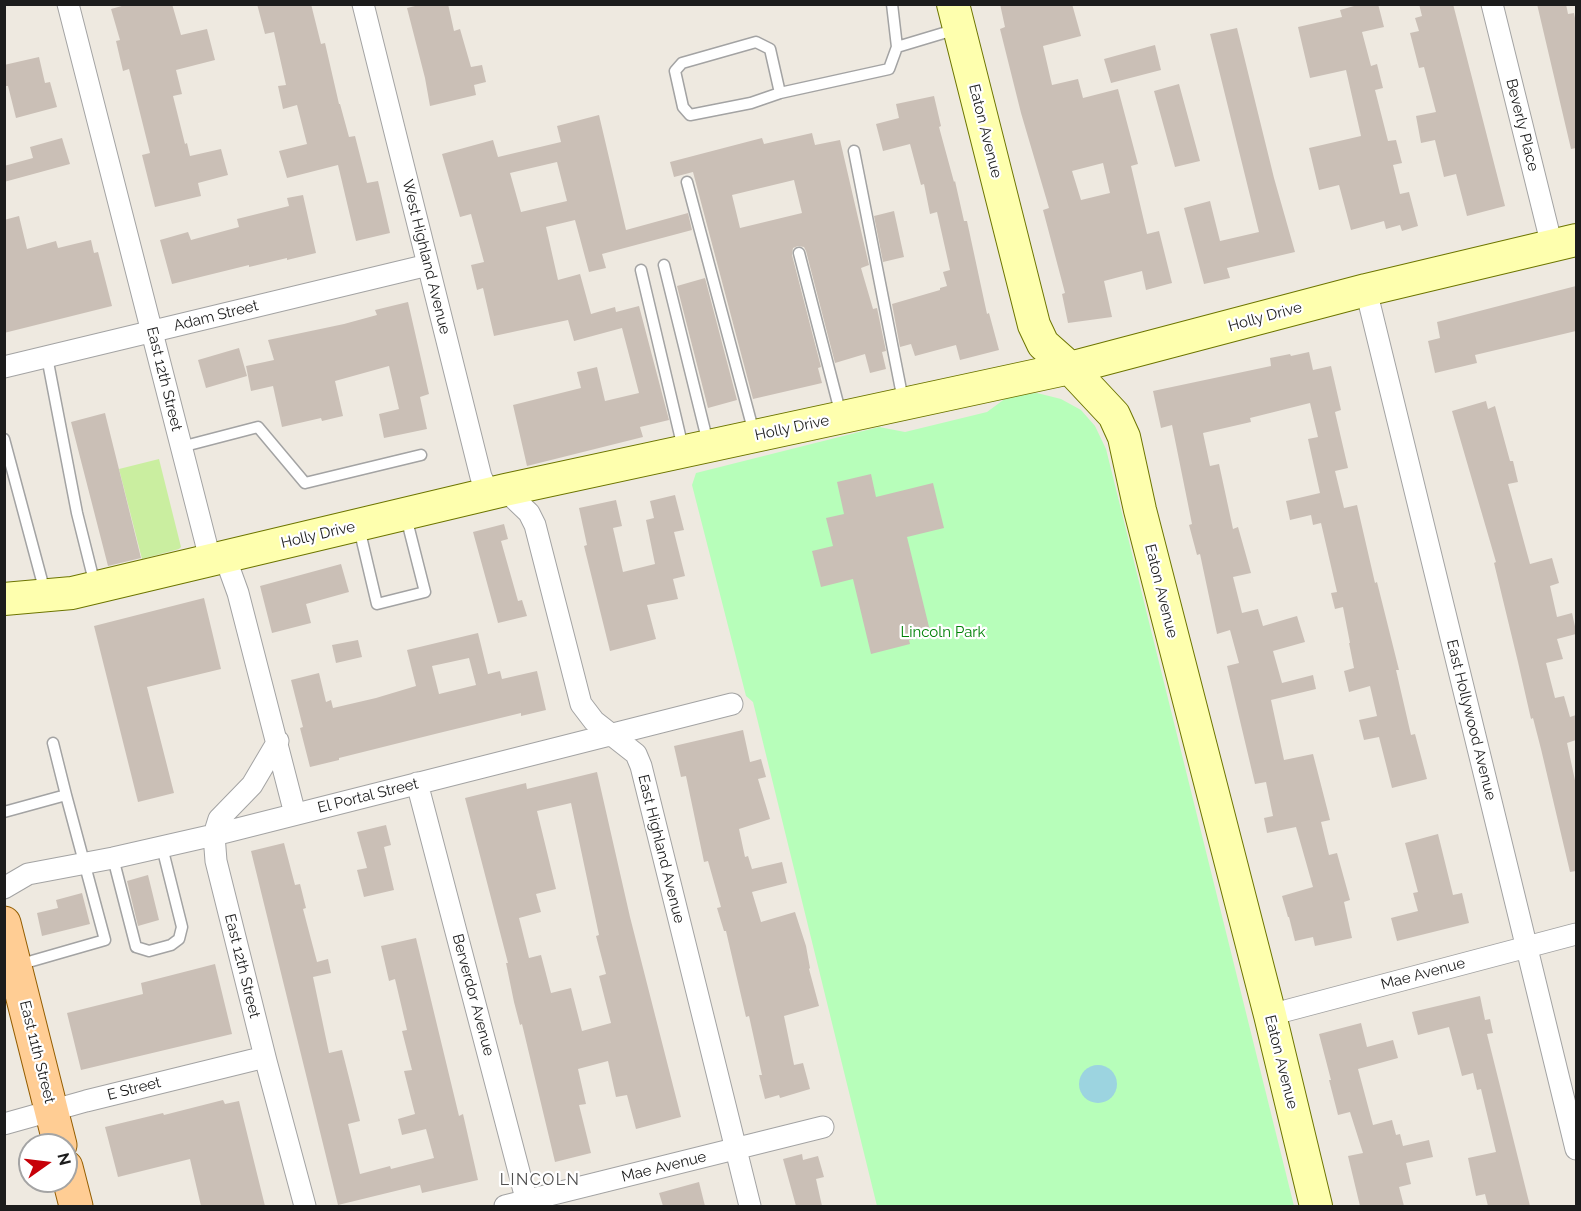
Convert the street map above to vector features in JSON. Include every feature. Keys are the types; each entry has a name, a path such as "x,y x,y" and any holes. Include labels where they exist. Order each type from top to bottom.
{"main road":[{"name":"East 11th Street","path":"4,923 57,1133"}],"street":[{"name":"East 12th Street","path":"68,4 208,551 225,557 238,593 295,814"},
{"name":"West Highland Avenue","path":"363,4 481,477 488,491 506,490"},
{"name":"Beverly Place","path":"1492,4 1564,243"},
{"name":"Eaton Avenue","path":"956,17 1034,325 1043,344 1070,368 1114,415 1124,437 1140,510 1270,1015 1316,1206"},
{"name":"Holly Drive","path":"4,599 46,597 96,588 506,490 1070,368 1366,290 1564,243"},
{"name":"Adam Street","path":"4,367 428,265"},
{"name":"East Hollywood Avenue","path":"1366,290 1576,1149"},
{"name":"East Highland Avenue","path":"506,490 528,513 535,525 581,704 594,722 636,754 750,1206"},
{"name":"El Portal Street","path":"4,888 28,874 214,835 732,704"},
{"path":"214,835 219,819 252,785 278,741"},
{"name":"Berverdor Avenue","path":"417,783 528,1204"},
{"name":"East 12th Street","path":"214,835 216,861 305,1206"},
{"name":"Mae Avenue","path":"1270,1015 1576,934"},
{"name":"E Street","path":"4,1124 86,1101 265,1057"},
{"name":"Mae Avenue","path":"505,1206 528,1204 823,1127"}],"lane":[{"path":"780,93 770,49 756,42 682,63 675,70 683,107 690,115 751,103 780,93 890,69 897,47 892,4"},
{"path":"897,47 956,17"},
{"path":"854,151 904,404"},
{"path":"687,182 754,436"},
{"path":"799,253 842,417"},
{"path":"664,265 696,449"},
{"path":"641,270 696,449"},
{"path":"46,357 77,513 96,588"},
{"path":"182,447 258,427 304,483 421,454"},
{"path":"4,439 46,597"},
{"path":"358,525 376,604 386,602 425,592 405,513"},
{"path":"15,966 105,940 53,743"},
{"path":"4,812 66,795"},
{"path":"113,858 136,946 149,951 171,945 179,939 182,927 162,847"}],"green space":[{"name":"Lincoln Park","path":"1037,393 1061,399 1081,410 1095,426 1106,449 1294,1206 877,1206 753,702 746,696 692,485 696,473 879,427 905,432 987,412 1006,398"},
{"path":"159,459 181,547 142,559 119,469"}],"water":[{"path":"1098,1065 1112,1070 1117,1084 1112,1098 1098,1103 1084,1098 1079,1084 1084,1070"}],"building":[{"path":"129,4 172,4 181,35 207,29 215,60 176,70 182,94 173,96 190,156 221,149 228,175 198,183 201,196 155,207 142,155 150,153 129,69 123,71 116,41 120,40 111,9"},
{"path":"257,4 311,4 321,44 325,43 349,137 355,136 367,183 378,181 390,233 356,241 338,165 287,178 279,151 307,144 297,105 283,109 278,86 286,85 274,32 265,34"},
{"path":"423,4 448,4 454,31 460,29 471,67 482,65 486,82 474,85 476,95 430,106 407,8"},
{"path":"1000,4 1072,4 1081,36 1043,46 1052,85 1078,79 1083,98 1118,89 1138,164 1131,166 1147,234 1159,231 1172,283 1146,290 1142,271 1104,281 1112,317 1068,323 1062,294 1065,293 1043,210 1049,208 1021,113 1000,29 1005,27","holes":["1103,163 1110,193 1081,200 1072,171"]},
{"path":"1361,4 1378,4 1384,27 1362,32 1371,66 1377,64 1383,88 1375,90 1388,141 1396,140 1402,163 1393,165 1400,194 1409,192 1418,226 1402,231 1400,225 1386,229 1384,221 1351,230 1339,185 1319,190 1309,148 1361,136 1346,70 1310,78 1298,27 1342,17 1340,10"},
{"path":"1419,4 1453,4 1505,206 1467,216 1456,174 1444,177 1435,140 1421,143 1416,116 1436,112 1424,67 1419,68 1410,33 1419,31 1415,18 1422,16"},
{"path":"1537,4 1566,4 1568,14 1574,13 1576,23 1576,148 1571,149"},
{"path":"1237,28 1295,252 1227,268 1230,278 1204,284 1184,208 1210,201 1220,241 1259,232 1210,34"},
{"path":"1155,45 1161,70 1111,83 1104,59"},
{"path":"39,57 45,83 50,82 57,107 16,118 8,86 4,86 4,65"},
{"path":"1179,84 1200,161 1175,167 1154,91"},
{"path":"934,96 941,126 939,127 964,221 967,221 987,314 989,313 999,350 960,360 956,345 915,356 911,344 900,347 892,304 947,286 943,272 950,270 937,212 930,214 924,184 921,185 910,144 883,151 876,124 899,118 896,104"},
{"path":"599,115 626,230 688,213 692,230 602,254 606,268 589,272 575,220 546,227 558,280 580,274 591,314 615,307 616,312 639,306 669,420 640,427 643,437 527,466 513,405 581,388 577,372 597,367 605,401 639,393 622,328 574,341 568,320 494,336 483,288 477,290 471,265 484,262 471,214 460,217 442,154 493,140 498,157 561,142 557,126","holes":["557,162 567,201 521,212 510,173"]},
{"path":"812,133 815,145 840,140 869,265 861,268 873,309 877,308 886,351 882,352 886,369 870,373 865,354 835,363 806,251 804,247 798,246 793,248 792,255 821,367 818,368 822,383 753,399 693,172 674,177 670,162 762,138 764,144","holes":["794,180 802,213 740,228 732,195"]},
{"path":"62,138 70,164 4,182 4,166 33,158 30,147"},
{"path":"303,195 316,253 249,267 249,265 172,284 160,240 188,232 191,240 239,227 237,219 289,206 287,198"},
{"path":"894,211 904,257 883,262 874,216"},
{"path":"19,216 27,249 56,241 58,248 91,240 94,253 98,252 112,306 4,333 4,220"},
{"path":"705,278 737,400 708,408 677,286"},
{"path":"1576,286 1576,331 1475,355 1477,363 1435,373 1428,341 1440,338 1437,322"},
{"path":"408,302 429,394 420,397 427,429 384,438 379,414 399,409 389,366 335,381 343,416 322,421 321,418 282,427 273,386 251,391 246,366 274,360 268,340 344,324 377,315 375,310"},
{"path":"239,348 247,376 206,388 198,360"},
{"path":"1309,352 1313,370 1331,366 1341,410 1335,412 1348,468 1335,471 1344,508 1357,505 1399,670 1396,670 1411,735 1415,734 1427,779 1392,788 1379,737 1364,740 1359,720 1377,716 1370,686 1349,692 1344,671 1354,668 1350,643 1343,607 1335,609 1331,593 1337,592 1321,523 1313,525 1311,515 1290,520 1286,501 1320,493 1308,439 1318,437 1310,403 1250,418 1251,422 1203,433 1210,466 1219,464 1233,529 1238,527 1251,573 1233,577 1242,613 1258,609 1263,626 1297,616 1305,642 1273,651 1282,683 1313,675 1316,689 1271,700 1284,760 1313,754 1330,820 1321,822 1329,855 1337,853 1350,900 1344,902 1352,938 1315,946 1313,937 1295,941 1282,896 1313,887 1296,827 1267,833 1264,818 1273,816 1266,782 1255,784 1227,666 1239,663 1230,630 1217,634 1200,554 1197,555 1189,525 1192,524 1172,425 1161,428 1153,391 1271,366 1270,358"},
{"path":"1486,401 1488,409 1495,406 1510,461 1513,461 1518,482 1508,484 1530,564 1552,558 1559,583 1550,586 1557,617 1572,613 1576,631 1576,634 1557,639 1563,659 1546,663 1555,698 1564,696 1570,717 1576,715 1576,740 1567,743 1576,785 1576,871 1570,872 1541,749 1533,718 1531,719 1494,563 1496,562 1452,411"},
{"path":"105,413 141,558 108,566 71,422"},
{"path":"871,474 876,497 933,483 944,528 907,537 931,635 909,640 910,644 871,654 853,579 821,587 812,551 833,546 826,518 844,514 837,482"},
{"path":"675,495 684,530 674,532 685,576 673,579 678,599 647,605 656,639 610,651 584,546 587,545 579,508 616,500 622,526 613,528 623,572 655,564 646,520 654,518 650,501"},
{"path":"504,524 508,539 501,541 518,601 522,600 527,616 498,623 473,532"},
{"path":"341,564 349,592 306,604 311,623 272,633 260,586"},
{"path":"204,598 221,669 147,687 174,793 138,802 94,626"},
{"path":"478,633 488,674 500,671 502,679 537,671 546,710 521,716 521,713 310,767 291,680 319,673 326,702 331,700 333,708 376,698 416,686 407,650","holes":["469,658 476,685 439,694 432,666"]},
{"path":"358,640 362,657 336,663 332,645"},
{"path":"743,730 750,762 761,759 766,777 758,779 770,819 739,829 745,857 748,856 752,869 782,862 787,883 752,892 761,922 795,912 806,946 809,969 819,1006 784,1016 794,1065 803,1063 810,1089 780,1098 779,1095 765,1099 749,1016 746,1017 726,931 724,931 717,908 721,907 708,861 704,862 686,776 681,777 674,746"},
{"path":"597,772 630,917 681,1117 636,1129 627,1095 616,1097 608,1061 578,1069 586,1104 579,1105 591,1153 555,1162 522,1024 520,1025 514,1002 506,963 508,963 465,798 526,783 527,789","holes":["571,803 599,935 596,936 606,974 599,976 611,1023 582,1031 571,988 551,993 541,955 529,958 519,918 541,912 536,894 556,889 537,811"]},
{"path":"386,825 391,845 384,847 394,890 364,897 357,870 367,868 357,832"},
{"path":"1438,834 1453,895 1462,893 1469,923 1397,941 1391,918 1418,911 1413,893 1418,892 1405,843"},
{"path":"284,843 295,885 300,884 306,908 303,909 317,962 328,959 331,973 313,977 329,1053 342,1050 360,1121 348,1124 360,1174 434,1158 426,1129 402,1135 398,1119 415,1114 404,1071 412,1070 402,1031 407,1030 395,979 389,981 381,946 416,938 459,1116 463,1114 478,1180 422,1193 420,1185 338,1205 251,851"},
{"path":"148,875 159,920 138,926 127,881"},
{"path":"82,893 90,924 42,936 37,913 58,908 56,900"},
{"path":"215,964 232,1034 81,1070 67,1013 143,994 141,983"},
{"path":"1480,996 1485,1020 1490,1019 1493,1033 1487,1034 1530,1206 1488,1206 1485,1194 1476,1196 1468,1158 1496,1152 1481,1089 1477,1090 1473,1073 1462,1076 1449,1027 1418,1035 1412,1012"},
{"path":"1361,1023 1367,1047 1393,1040 1398,1058 1358,1069 1373,1125 1392,1120 1396,1135 1400,1134 1403,1146 1429,1140 1433,1157 1406,1163 1411,1184 1399,1187 1404,1206 1360,1206 1348,1156 1363,1153 1350,1112 1338,1115 1329,1080 1331,1080 1319,1034"},
{"path":"223,1100 225,1104 239,1101 265,1206 201,1206 190,1159 118,1177 105,1127"},
{"path":"802,1154 803,1160 818,1156 824,1177 816,1179 822,1206 796,1206 783,1159"},
{"path":"699,1182 705,1206 663,1206 659,1193"}],"district":[{"name":"LINCOLN","path":"540,1180"}]}
